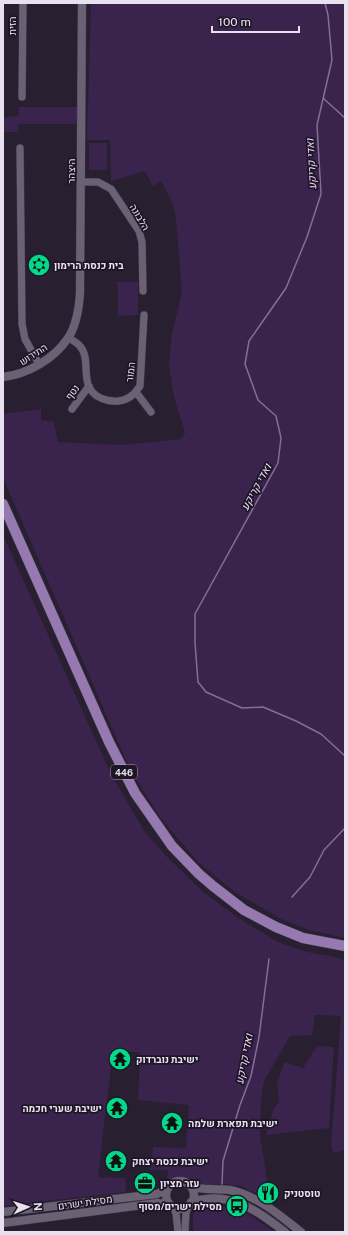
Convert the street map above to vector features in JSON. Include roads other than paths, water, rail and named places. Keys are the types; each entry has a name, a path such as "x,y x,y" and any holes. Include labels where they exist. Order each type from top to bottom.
{"main road":[{"name":"446","path":"3,504 109,742 135,793 172,846 213,886 244,910 276,927 303,938 344,951"},
{"name":"446","path":"3,518 104,745 130,796 168,849 209,891 242,915 288,938 322,949 344,951"}],"street":[{"name":"הזית","path":"22,3 22,98"},
{"name":"היצהר","path":"69,338 77,316 79,305 82,3"},
{"path":"20,148 22,324 25,339 38,364"},
{"name":"הלבונה","path":"81,182 98,182 111,189 139,231 142,242 143,291"},
{"name":"המור","path":"89,386 99,397 114,401 122,401 136,392 140,386 142,377 144,315"},
{"path":"69,338 79,345 83,351 89,386"},
{"name":"התירוש","path":"3,378 22,373 38,364 53,354 69,338"},
{"name":"נטף","path":"72,409 89,386"},
{"path":"136,392 151,412"},
{"path":"178,1232 176,1213 166,1198 167,1189 174,1183 182,1182 199,1189 216,1188 243,1194 268,1206 301,1232"},
{"path":"185,1232 186,1212 193,1194 190,1186"},
{"name":"מסילת ישרים","path":"3,1212 157,1194 167,1189"},
{"path":"172,1206 181,1209 200,1199 216,1198 239,1203 262,1214 285,1232"},
{"name":"מסילת ישרים","path":"3,1223 158,1203 172,1206"}],"waterway":[{"name":"ואדי קריקע","path":"325,3 328,15 332,60 317,125 321,194 307,237 286,288 249,341 245,364 258,400 276,416 281,438 278,463 195,614 195,643 198,682 206,692 242,708 263,707 296,721 321,734 345,756"},
{"path":"323,98 345,118"},
{"name":"ואדי קריקע","path":"292,897 310,877 324,850 345,828"},
{"name":"ואדי קריקע","path":"222,1184 223,1161 240,1105 251,1076 259,1037 269,959"}],"place":[{"name":"בית כנסת הרימון","path":"39,265"},
{"name":"ישיבת נוברדוק","path":"120,1059"},
{"name":"ישיבת שערי חכמה","path":"117,1108"},
{"name":"ישיבת תפארת שלמה","path":"172,1123"},
{"name":"ישיבת כנסת יצחק","path":"116,1161"},
{"name":"עזר מציון","path":"145,1183"},
{"name":"טוסטניק","path":"268,1193"},
{"name":"מסילת ישרים/מסוף","path":"237,1206"}]}
